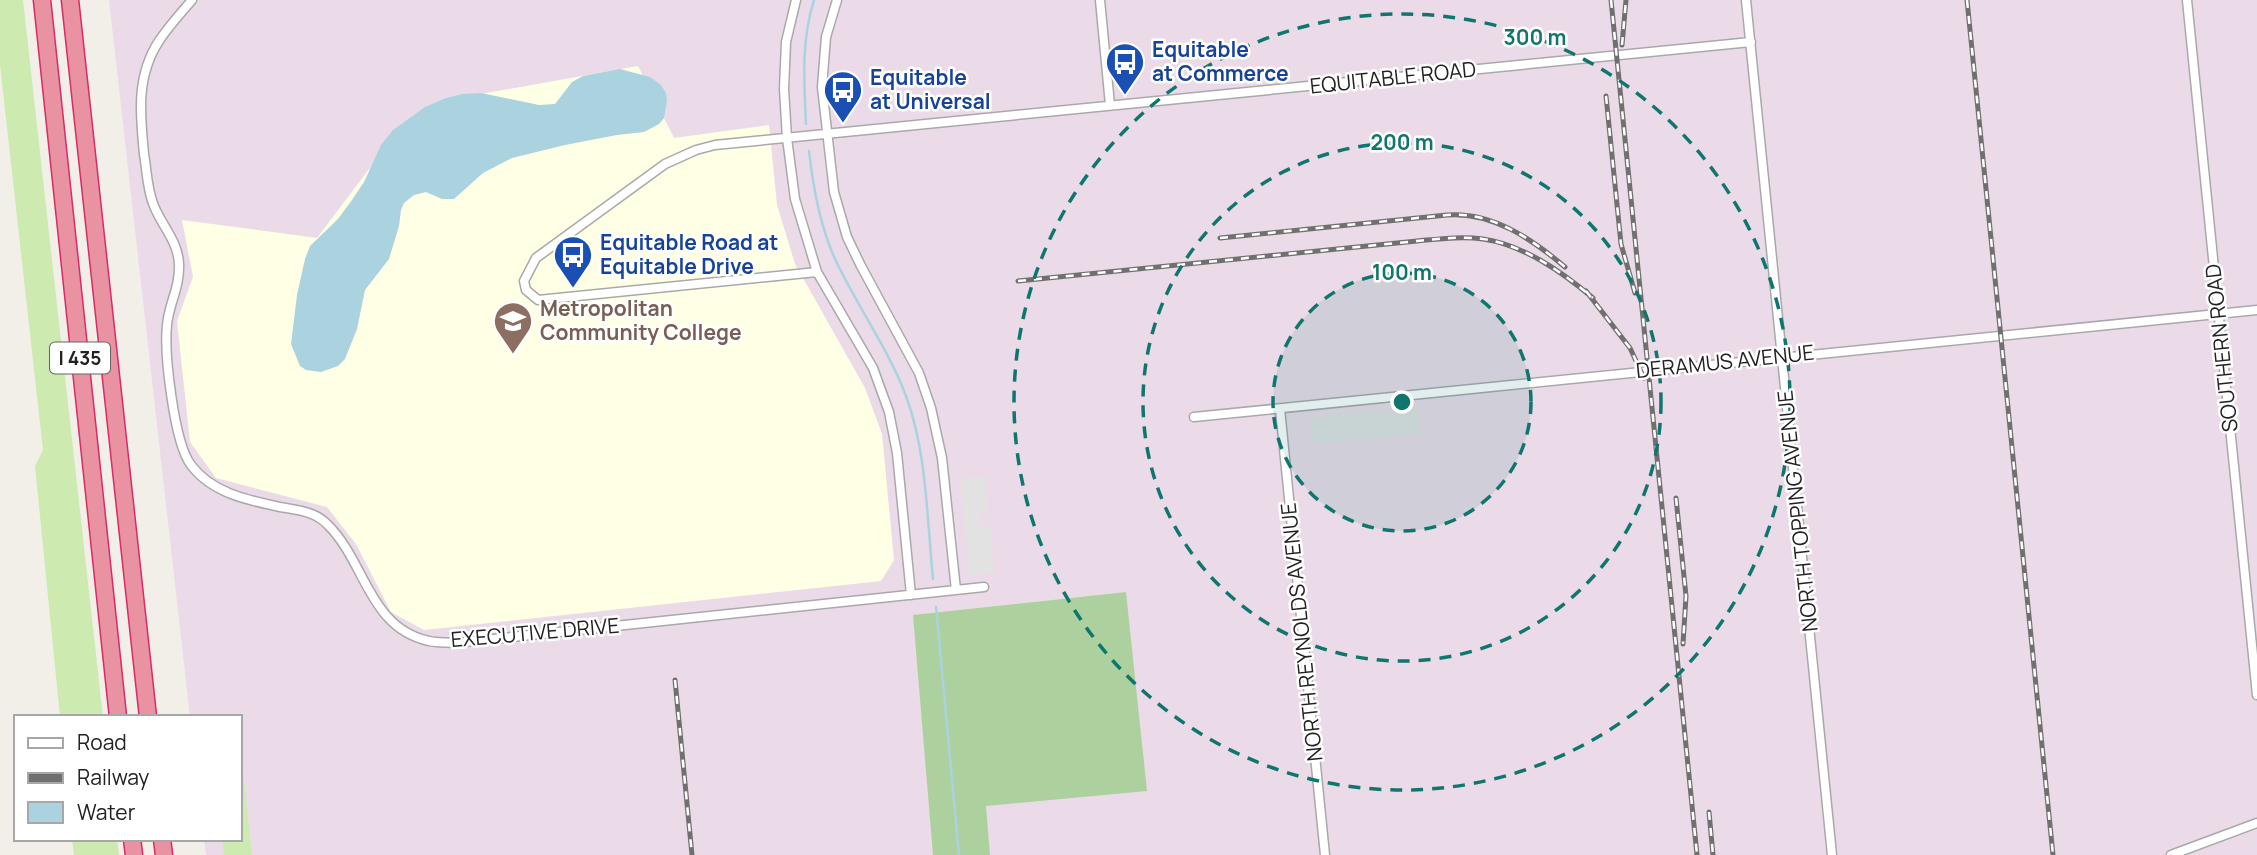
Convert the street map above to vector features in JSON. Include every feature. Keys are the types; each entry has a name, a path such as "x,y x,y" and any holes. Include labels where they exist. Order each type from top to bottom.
{"highway":[{"name":"I 435","path":"42,0 118,715"},
{"name":"I 435","path":"70,0 148,715"}],"street":[{"name":"EXECUTIVE DRIVE","path":"192,0 159,40 147,64 140,107 149,191 153,206 171,236 179,261 177,291 169,312 166,337 181,448 199,475 214,486 252,500 304,511 327,524 341,540 383,614 405,632 429,642 455,643 984,587"},
{"path":"796,0 784,62 787,138 798,213 817,272 873,368 889,412 897,453 911,595"},
{"path":"837,0 826,37 823,65 826,134 834,192 848,237 861,266 919,373 931,408 942,458 956,590"},
{"path":"1100,0 1110,105"},
{"name":"NORTH TOPPING AVENUE","path":"1746,0 1832,855"},
{"name":"SOUTHERN ROAD","path":"2187,0 2257,695"},
{"name":"EQUITABLE ROAD","path":"817,272 538,300 526,290 524,281 536,258 665,164 680,156 716,145 1751,42"},
{"name":"DERAMUS AVENUE","path":"1194,416 2257,310"},
{"name":"NORTH REYNOLDS AVENUE","path":"1280,409 1325,855"},
{"path":"2171,855 2257,823"}],"shaded area":[{"path":"109,0 2257,0 2257,855 206,855 204,841 242,841 242,715 190,715"},
{"name":"Metropolitan Community College","path":"638,66 674,138 769,125 777,205 795,264 865,388 882,434 894,560 881,581 424,630 391,612 356,544 327,507 216,478 190,442 177,321 193,277 182,220 317,238 400,128 453,99"},
{"path":"1418,407 1420,434 1314,444 1311,418"},
{"path":"985,476 988,512 980,513 981,527 990,526 994,573 969,575 960,479"}],"green space":[{"path":"0,0 23,0 103,715 60,715 35,466 43,450 0,65"},
{"path":"1126,592 1147,791 986,806 990,855 933,855 913,615"},
{"path":"242,761 252,855 224,855 222,841 242,841"},
{"path":"72,841 117,841 119,855 74,855"}],"water":[{"path":"620,69 650,77 661,85 667,101 664,118 659,124 644,132 565,145 512,158 483,173 454,199 442,199 426,192 414,195 404,203 401,210 389,259 365,290 357,329 345,359 338,366 321,372 306,370 300,366 291,344 297,295 310,246 338,219 352,200 364,182 381,145 393,130 425,107 446,98 481,93 539,105 555,104 572,82 583,76"}],"waterway":[{"path":"806,124 805,46 814,0"},
{"path":"809,151 818,206 835,259 899,378 913,418 925,486 933,579"},
{"path":"936,607 959,855"}],"railway":[{"path":"1611,0 1697,855"},
{"path":"1622,45 1626,0"},
{"path":"1967,0 2053,855"},
{"path":"1606,96 1621,244 1635,293"},
{"path":"1220,238 1464,215 1511,229 1565,267"},
{"path":"1018,281 1466,238 1498,242 1528,253 1555,269 1593,298"},
{"path":"1586,291 1630,348 1644,378"},
{"path":"1676,498 1686,596 1683,644"},
{"path":"675,680 692,855"},
{"path":"1709,812 1713,855"}],"place":[{"name":"Equitable at Commerce","path":"1125,96"},
{"name":"Equitable at Universal","path":"843,124"},
{"name":"Equitable Road at Equitable Drive","path":"573,289"},
{"name":"Metropolitan Community College","path":"513,355"}]}
